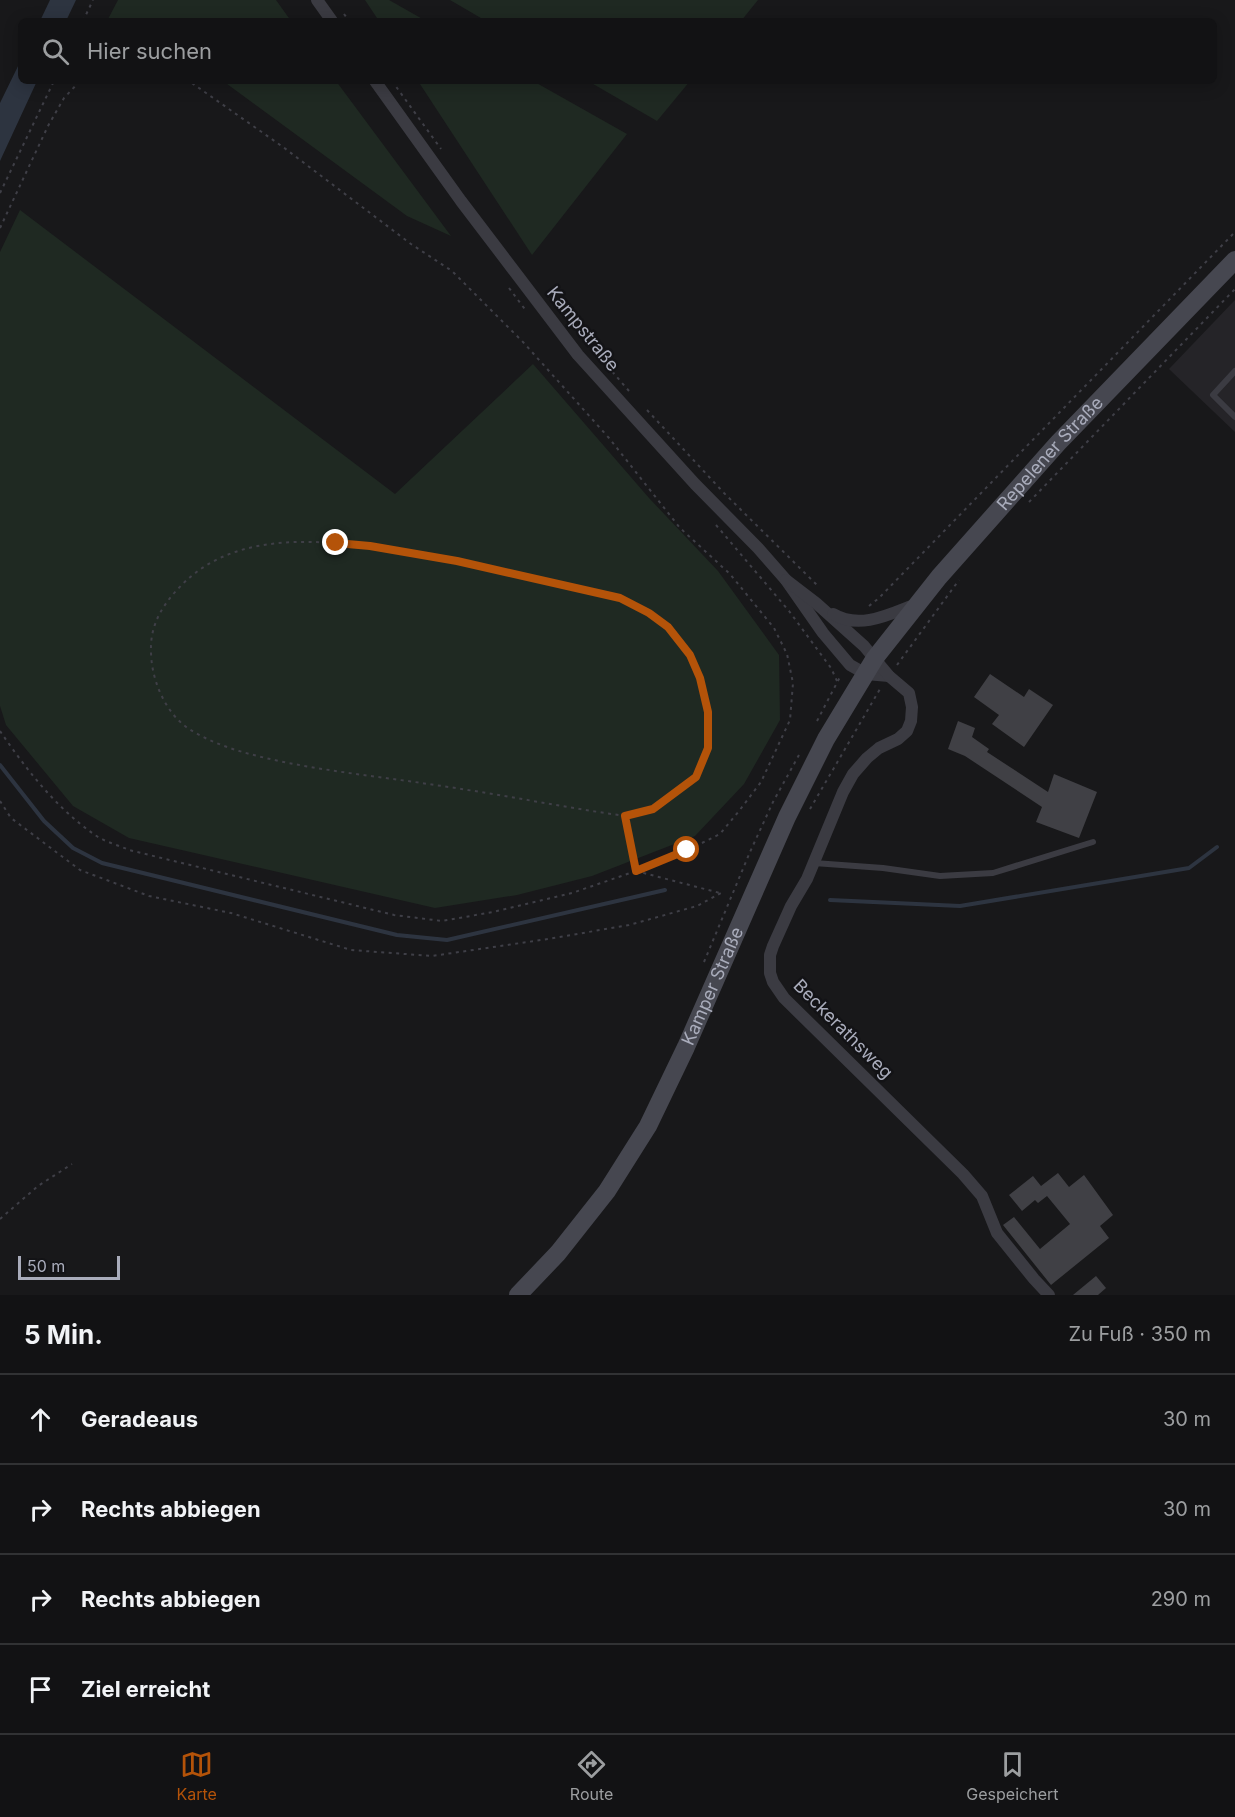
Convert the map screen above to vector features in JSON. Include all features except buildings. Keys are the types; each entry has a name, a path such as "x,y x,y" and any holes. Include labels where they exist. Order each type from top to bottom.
{"main road":[{"name":"Repelener Straße","path":"870,666 917,603 1058,443 1235,260"},
{"name":"Kamper Straße","path":"518,1295 558,1253 607,1191 648,1126 686,1047 787,817 826,739 870,666"}],"street":[{"path":"317,0 330,18"},
{"name":"Kampstraße","path":"377,84 461,201 578,355 786,580 843,657 850,664 870,666"},
{"name":"Kampstraße","path":"786,580 820,598 844,620 880,618 917,603"},
{"name":"Kampstraße","path":"820,598 870,666"},
{"name":"Beckerathsweg","path":"870,666 889,676 909,693 912,721 907,731 898,739 879,748 853,774 843,792 807,879 791,906 770,955 770,973 784,998 963,1174 982,1196 997,1233 1049,1295"}],"lane":[{"path":"1235,371 1213,394 1235,417"},
{"path":"813,863 883,868 940,876 993,873 1093,842"}],"path":[{"path":"84,18 93,0"},
{"path":"0,193 53,84"},
{"path":"0,228 48,126 64,98 77,84"},
{"path":"0,731 40,784 67,812 96,836 129,850 394,915 442,921 493,912 572,893 636,871 720,834 760,782 790,720 793,683 787,654 774,628 730,574 680,528 616,446 523,342 452,271 411,244 283,147 193,84"},
{"path":"394,84 445,154"},
{"path":"866,608 879,598 1235,232"},
{"path":"544,287 569,320"},
{"path":"574,328 635,397"},
{"path":"643,406 820,598"},
{"path":"294,543 370,546 457,561 620,598 649,613 668,627 690,655 700,678 708,712 708,748 696,777 653,809 625,816 434,784 362,776 303,766 218,745 185,726 166,705 154,676 150,650 155,621 169,598 187,579 217,558 252,547 294,543"},
{"path":"817,721 837,681"},
{"path":"704,964 750,852 773,802 801,751"},
{"path":"0,801 11,818 80,870 149,896 231,913 351,950 432,956 548,939 629,925 697,906 721,893 636,871"},
{"path":"625,816 636,871"},
{"path":"0,1219 38,1186 72,1164"}],"shaded area":[{"path":"118,0 276,0 289,18 109,18"},
{"path":"365,0 389,0 421,18 377,18"},
{"path":"450,0 758,0 743,18 481,18"},
{"path":"227,84 338,84 451,236 407,216"},
{"path":"420,84 538,84 627,134 532,255"},
{"path":"593,84 688,84 657,121"},
{"path":"20,210 395,494 533,364 649,498 718,571 779,655 780,720 744,784 695,836 592,876 517,895 435,908 129,838 73,806 6,725 0,706 0,252"},
{"path":"1235,300 1235,432 1169,369"}],"water":[{"path":"50,0 76,0 67,18 41,18"},
{"path":"18,66 18,84 36,84 0,161 0,103"}],"waterway":[{"path":"0,765 44,821 73,848 102,863 397,935 447,940 665,890"},
{"path":"830,900 960,906 1189,868 1217,847"}],"route":[{"path":"336,543 370,546 457,561 620,598 649,613 668,627 690,655 700,678 708,712 708,748 696,777 653,809 625,816 636,871 687,850"}]}
